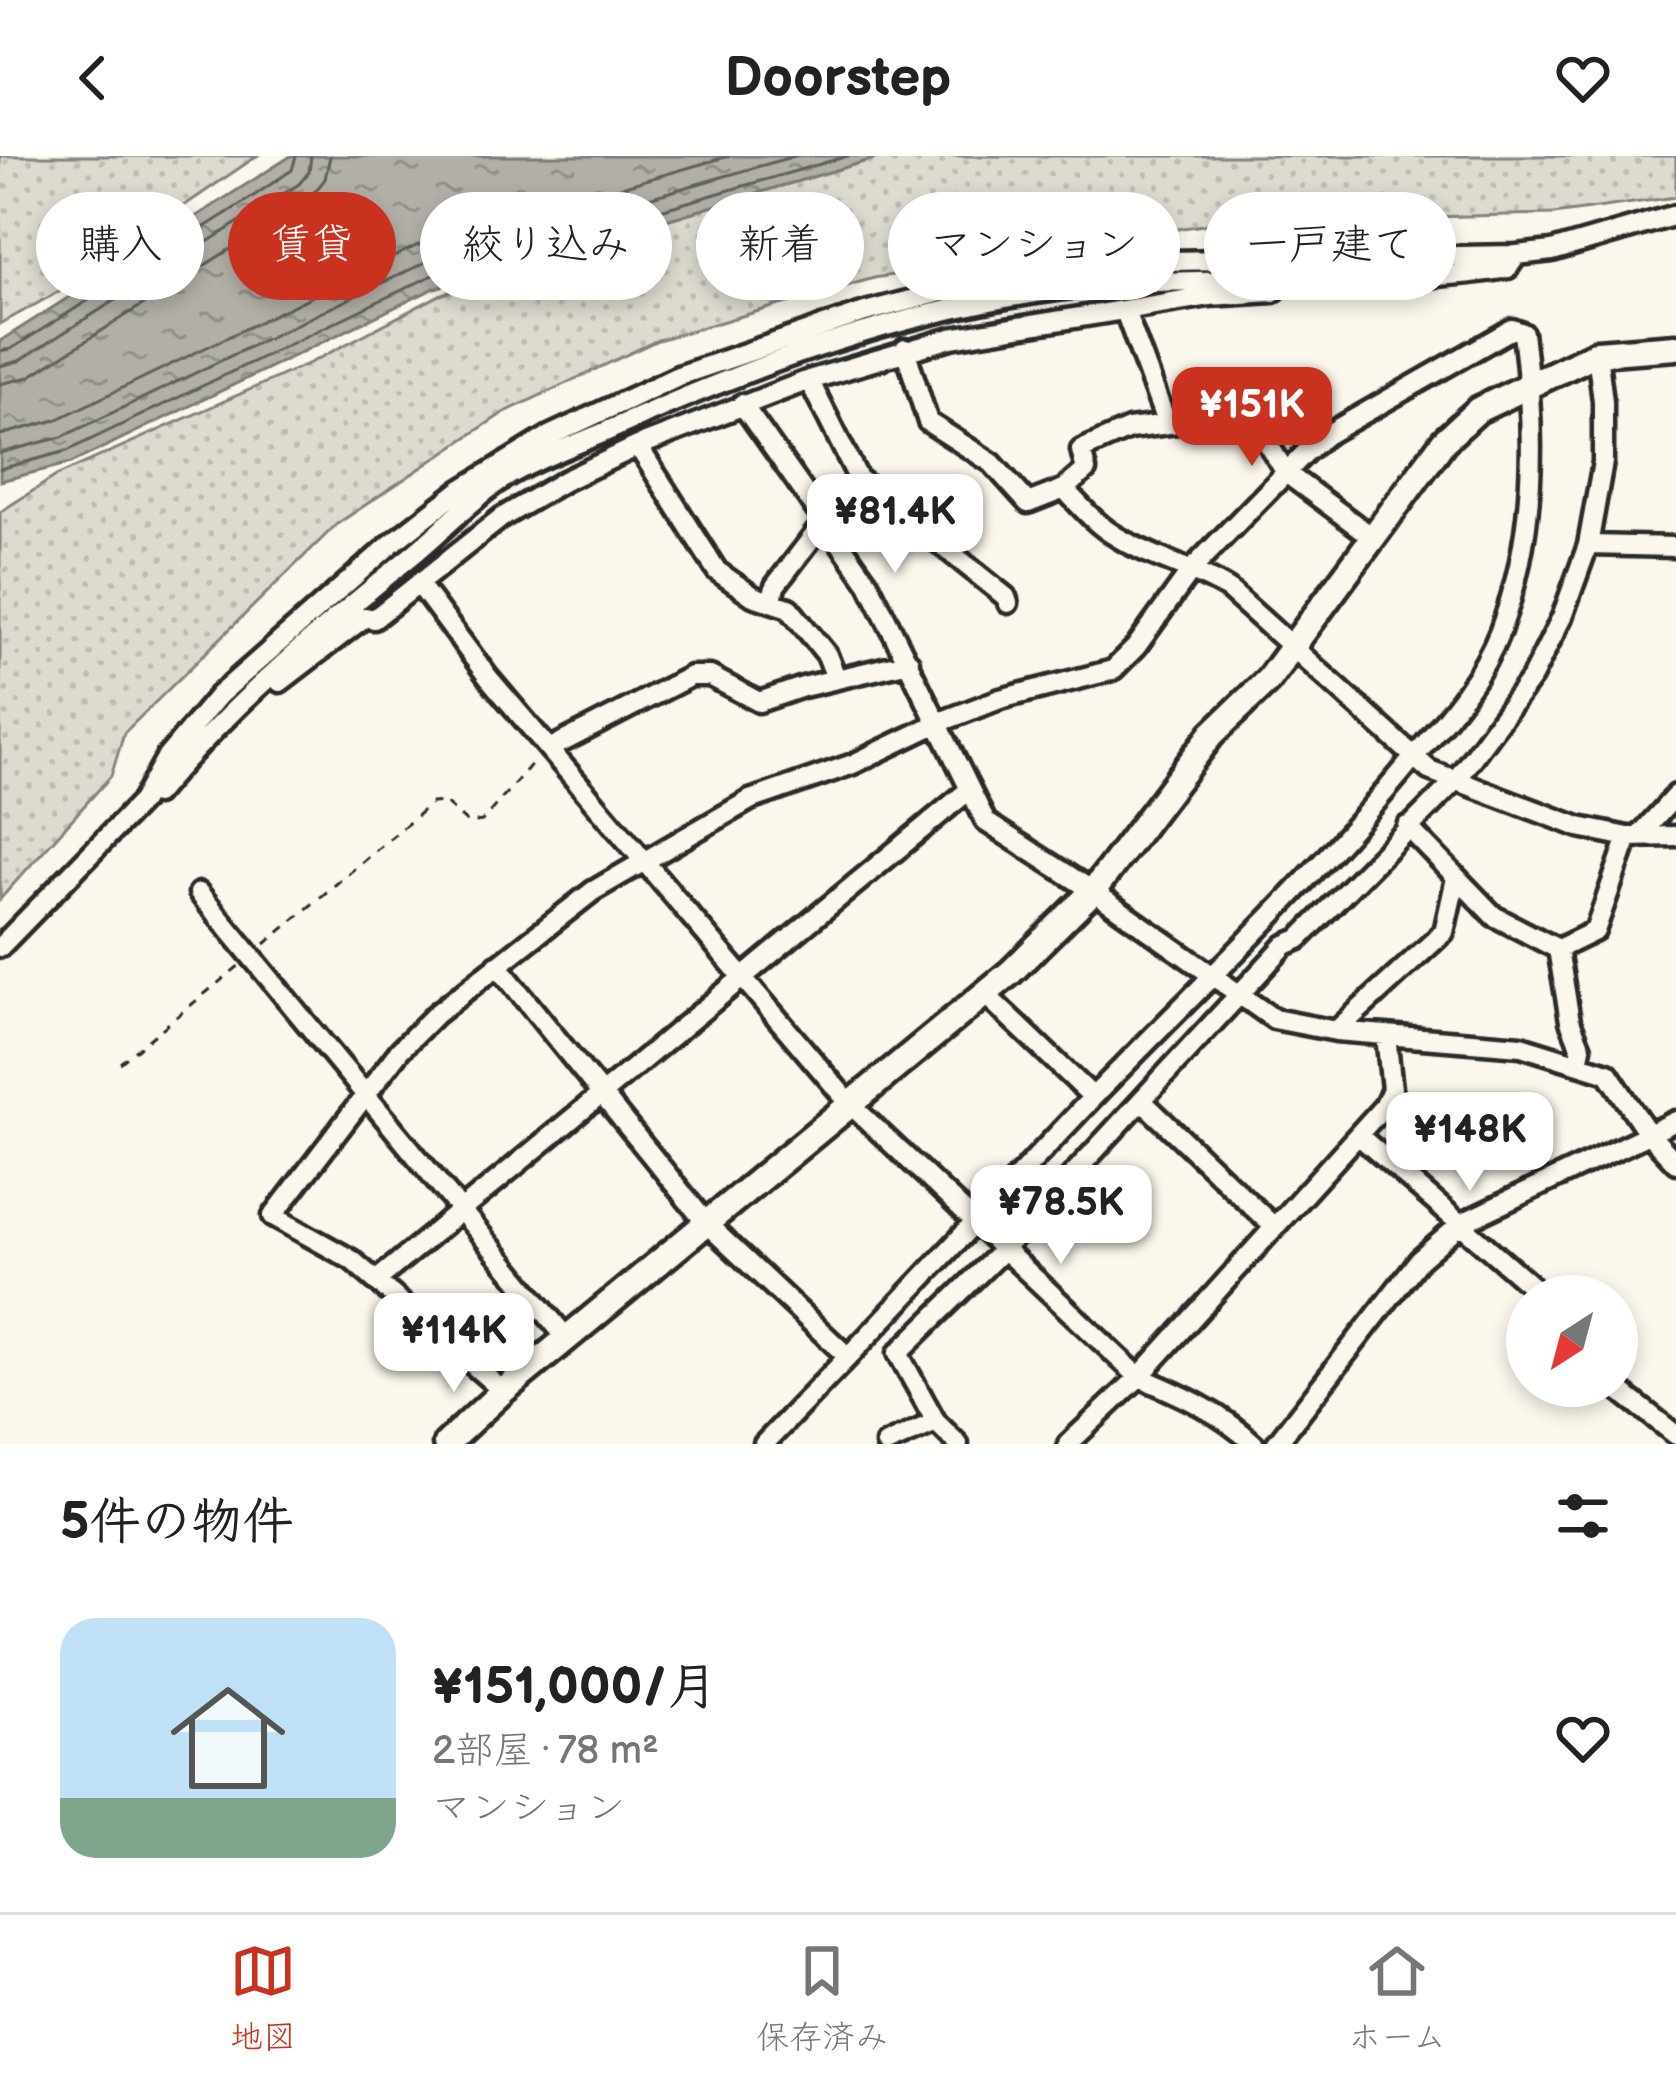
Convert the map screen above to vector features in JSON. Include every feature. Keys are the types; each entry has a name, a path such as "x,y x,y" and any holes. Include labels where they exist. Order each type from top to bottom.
{"street":[{"path":"0,947 142,802 184,732 219,695 391,544 459,491 549,436 678,376 941,292 1167,261 1516,255 1552,251 1676,215"},
{"path":"1456,275 1508,268 1516,255"},
{"path":"142,802 152,799 187,757 323,628 499,482 731,378 869,332 977,304 1064,289 1204,280"},
{"path":"252,693 266,693 365,617 374,619 501,518 638,446 742,404 905,349 1204,297"},
{"path":"1125,311 1167,424"},
{"path":"503,1391 352,1260 273,1216 400,1050 436,1014 593,891 750,800 854,764 1000,699 1113,670 1136,647 1193,568 1326,435 1512,329 1523,334 1529,382 1531,512 1499,634 1457,708 1380,801 764,1444"},
{"path":"446,1444 503,1391 985,994 1094,891 1212,734 1268,680 1444,441 1478,410 1597,353 1676,347"},
{"path":"905,349 928,422 992,463 1028,502 1064,489 1086,470 1081,450 1129,429 1185,422 1242,401 1286,473 1372,537"},
{"path":"958,1444 936,1422 898,1353 1003,1250 1285,944 1299,939 1455,781 1532,677 1562,617 1588,545 1603,462 1604,401 1597,353"},
{"path":"809,380 858,478 1008,603"},
{"path":"742,404 868,584 986,822 1094,891 1274,1019 1336,1031 1521,1046 1608,1073 1648,1133 1676,1163"},
{"path":"638,446 717,571 742,590 789,608 827,655 836,679"},
{"path":"772,601 775,586 858,478"},
{"path":"1064,489 1110,533 1150,554 1193,568 1228,589 1429,770 1579,827 1634,836 1676,836"},
{"path":"1588,545 1676,547"},
{"path":"419,584 549,749 850,1104 1139,1377 1197,1402 1233,1424 1254,1444"},
{"path":"549,749 692,676 710,676 759,702 909,662"},
{"path":"377,1280 969,790"},
{"path":"1558,949 1594,931 1634,836 1676,795"},
{"path":"1407,826 1494,916 1558,949"},
{"path":"1336,1031 1444,932 1456,878"},
{"path":"199,893 568,1340"},
{"path":"1558,949 1570,1022 1581,1048 1578,1062"},
{"path":"496,965 706,1224 848,1357"},
{"path":"985,994 1093,1097"},
{"path":"1068,1444 1139,1377 1385,1105 1392,1089 1386,1036"},
{"path":"1142,1101 1274,1227"},
{"path":"1276,1444 1420,1260 1462,1223 1676,1121"},
{"path":"1358,1135 1520,1275"},
{"path":"1638,1405 1676,1435"},
{"path":"886,1444 936,1422"}],"path":[{"path":"120,1063 432,803 444,802 469,823 482,821 549,749"}],"shaded area":[{"path":"0,156 257,156 204,192 36,192 36,300 43,300 0,324"},
{"path":"858,156 1676,156 1676,197 1554,214 1456,216 1456,192 1204,192 1204,225 1180,229 1180,192 888,192 888,276 864,281 864,192 750,192"},
{"path":"696,210 696,300 797,300 658,340 503,413 337,524 124,733 111,776 0,899 0,512 56,476 312,362 430,300 672,300 672,218"}],"water":[{"path":"291,156 884,156 762,192 696,192 696,211 672,218 672,192 420,192 420,295 71,463 0,481 0,341 64,300 204,300 204,211 228,196 228,300 396,300 396,192 234,192"}]}
